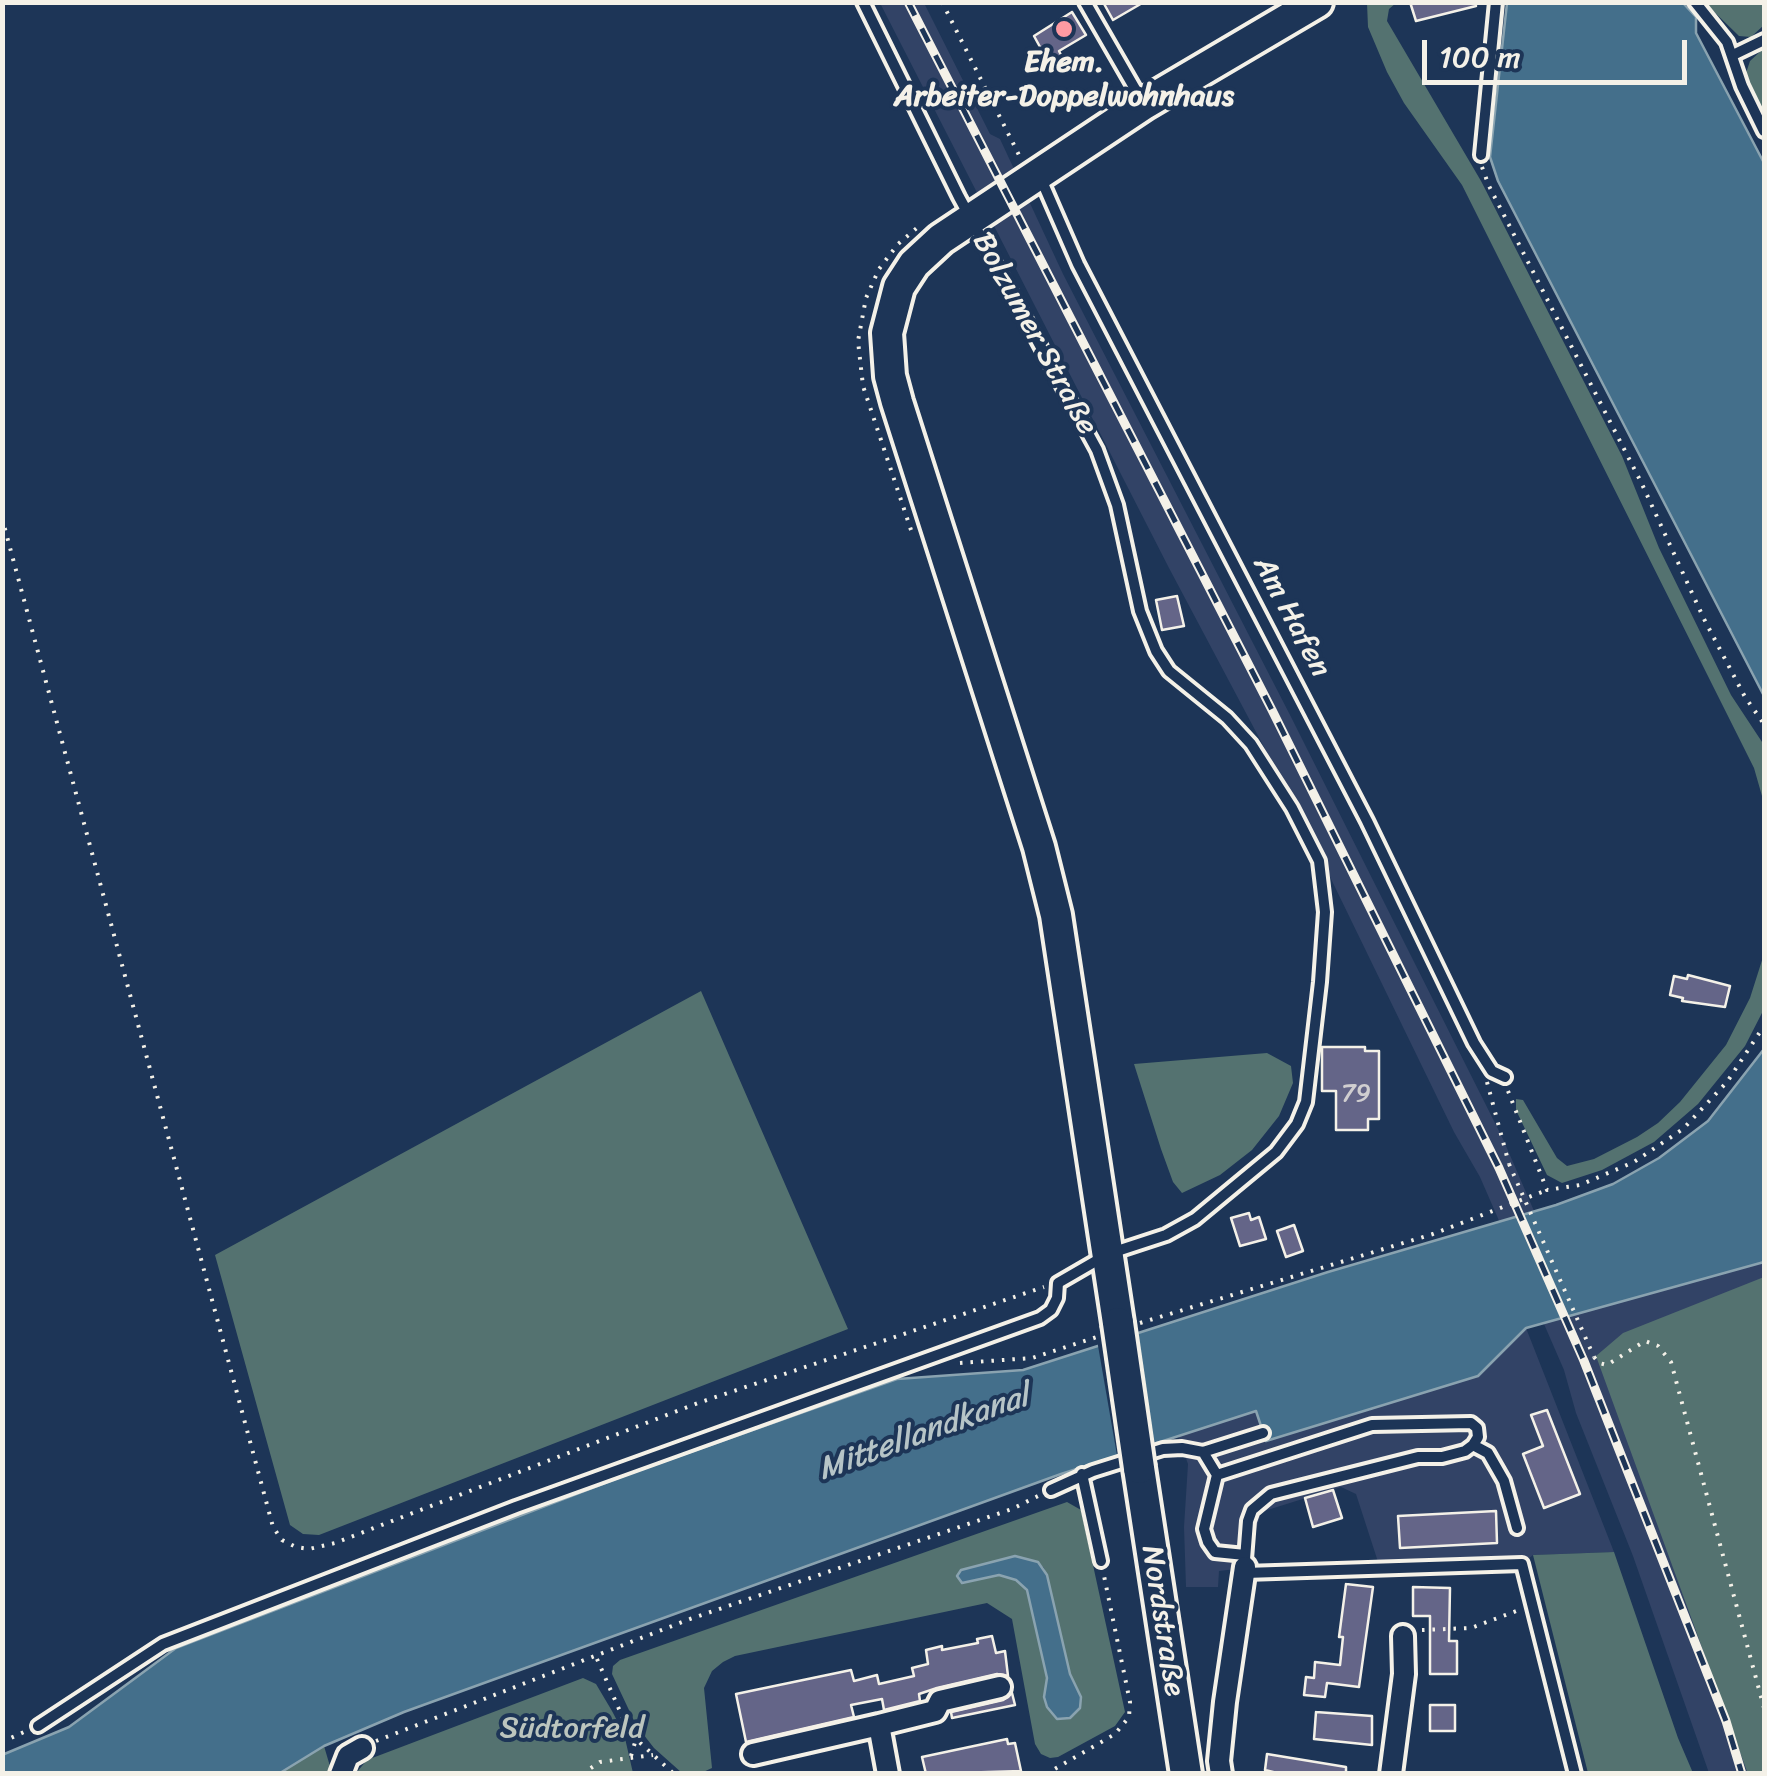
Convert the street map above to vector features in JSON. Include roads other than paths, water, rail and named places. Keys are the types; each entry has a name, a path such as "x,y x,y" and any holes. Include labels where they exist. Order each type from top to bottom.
{"main road":[{"path":"970,218 1144,104 1317,2"},
{"name":"Bolzumer Straße","path":"970,218 914,264 900,287 887,333 890,376 1039,848 1068,983 1138,1468"},
{"name":"Nordstraße","path":"1138,1468 1186,1774"}],"street":[{"path":"1221,1774 1219,1762 1245,1559"},
{"path":"1391,1774 1404,1674 1403,1636"},
{"path":"753,1754 935,1711 940,1700 1000,1687"},
{"path":"880,1725 888,1774"},
{"path":"341,1774 348,1756 362,1748"}],"lane":[{"path":"863,2 970,218"},
{"path":"1085,2 1144,104"},
{"path":"1480,156 1496,2"},
{"path":"1696,2 1734,55 1742,86 1764,131"},
{"path":"1734,55 1764,40"},
{"name":"Am Hafen","path":"1035,176 1359,804 1488,1066 1504,1077"},
{"name":"Bolzumer Straße","path":"970,218 1097,450 1117,505 1140,611 1156,651 1170,671 1227,718 1251,744 1310,840 1319,861 1324,891 1311,1071 1306,1102 1297,1124 1276,1152 1195,1219 1166,1235 1108,1254"},
{"path":"38,1726 163,1644 516,1507 1040,1318 1051,1310 1057,1298 1058,1282 1108,1254"},
{"path":"1217,1475 1372,1425 1471,1423 1477,1428 1474,1445 1465,1451 1339,1474 1271,1494 1252,1510 1245,1559"},
{"path":"1051,1490 1082,1474 1163,1449 1203,1452 1263,1433"},
{"path":"1474,1445 1488,1453 1504,1481 1517,1528"},
{"path":"1203,1452 1217,1475 1204,1529 1215,1552 1245,1559 1522,1564 1574,1774"},
{"path":"1082,1474 1101,1561"}],"water":[{"path":"1507,3 1683,3 1696,17 1696,33 1764,163 1764,696 1498,181 1490,157"},
{"name":"Mittellandkanal","path":"1764,1049 1764,1262 1526,1328 1478,1376 1266,1441 1256,1411 1061,1474 404,1712 324,1746 280,1773 3,1773 2,1755 69,1727 176,1648 631,1473 897,1379 1023,1370 1613,1184 1659,1158 1708,1121"},
{"path":"1015,1556 1038,1562 1047,1575 1070,1674 1081,1697 1080,1708 1070,1718 1057,1719 1047,1707 1047,1678 1027,1590 1016,1580 999,1575 962,1583 957,1576 961,1570"}],"railway":[{"path":"908,2 1272,710 1499,1168 1584,1361 1726,1721 1742,1774"}],"place":[{"name":"Ehem. Arbeiter-Doppelwohnhaus","path":"1064,29"}],"park label":[{"name":"Südtorfeld","path":"572,1729"}]}
